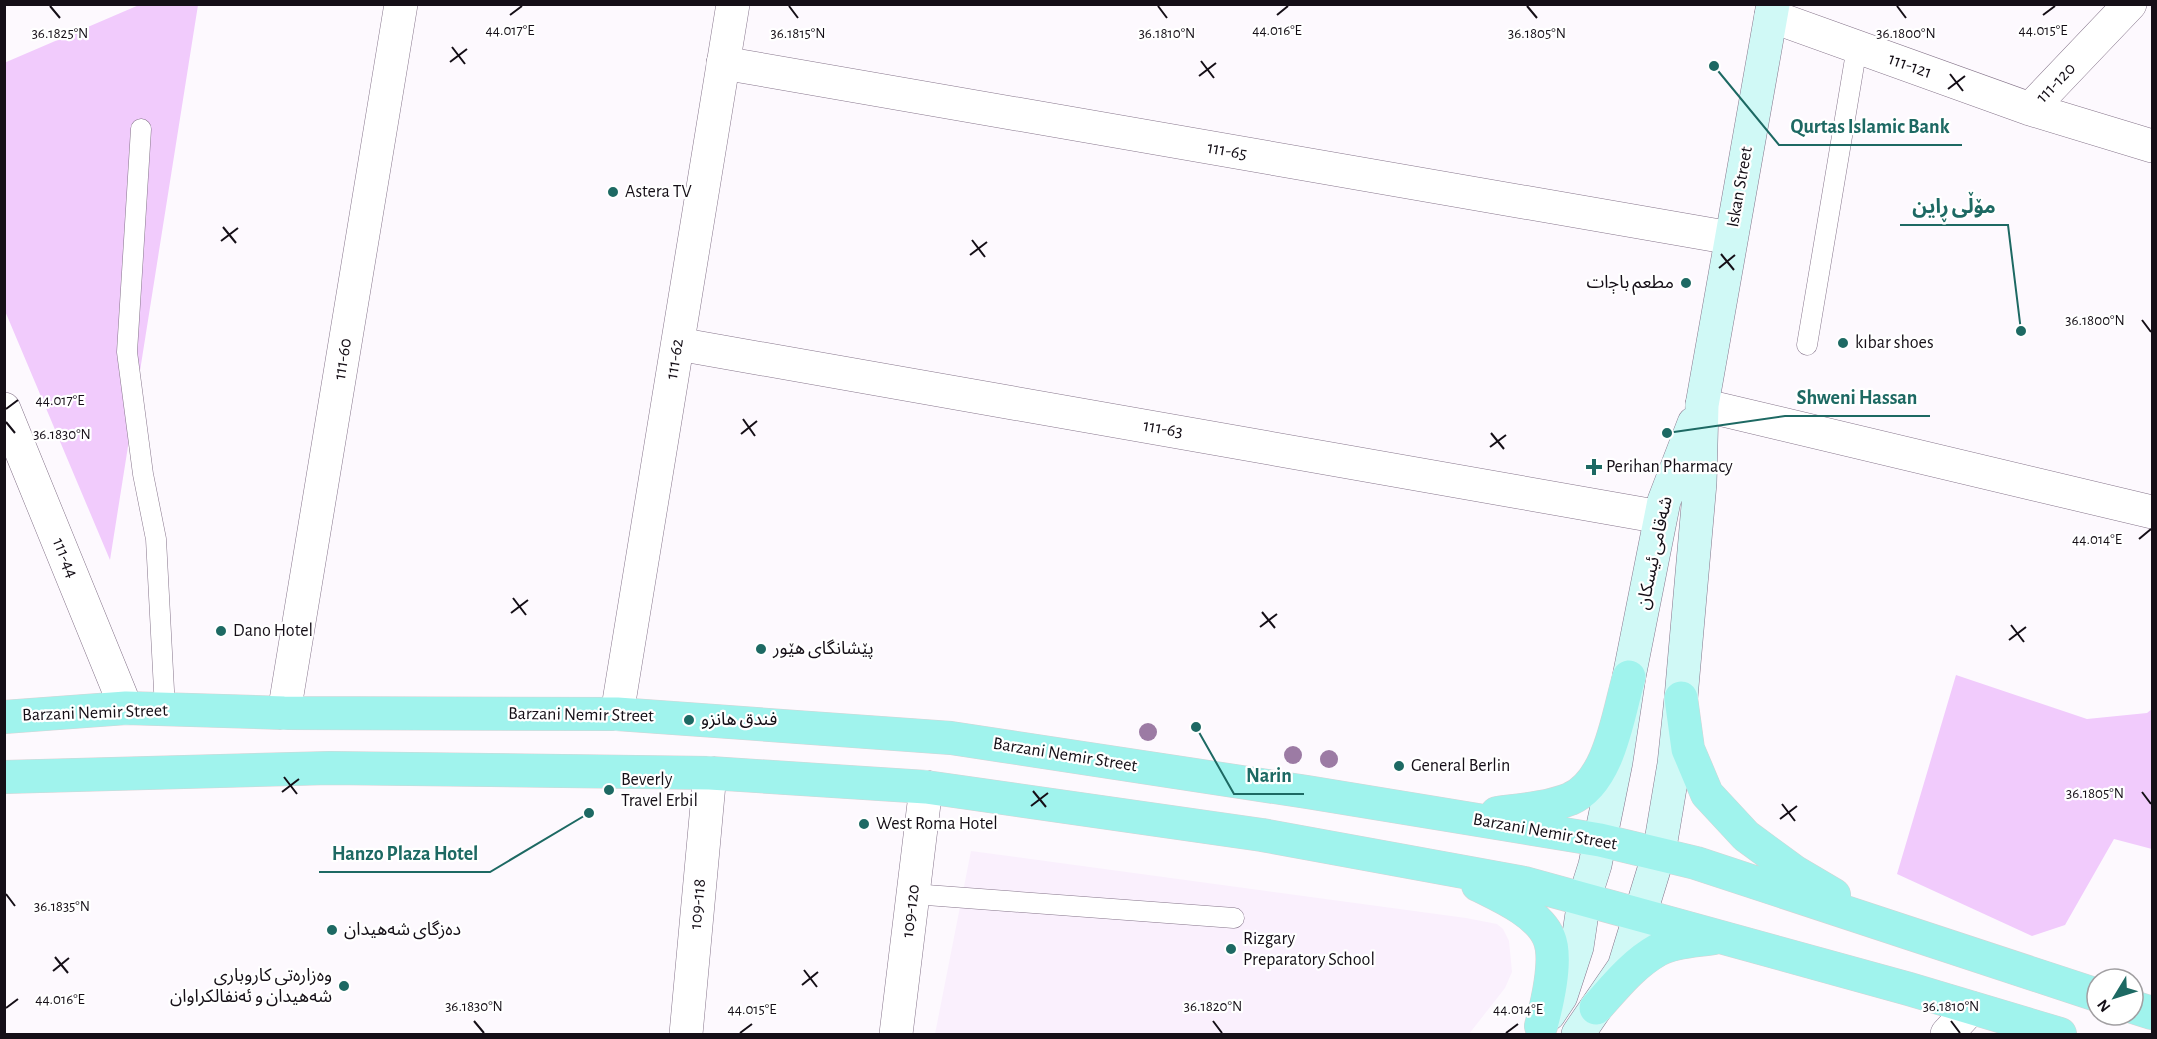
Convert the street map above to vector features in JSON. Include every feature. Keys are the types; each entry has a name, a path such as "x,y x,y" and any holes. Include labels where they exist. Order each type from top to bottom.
{"main road":[{"name":"Iskan Street","path":"1702,405 1772,10"},
{"name":"شەقامی ئیسکان","path":"1539,1030 1561,996 1577,947 1584,900 1598,853 1616,762 1629,677 1664,501 1702,405"},
{"name":"شەقامی ئیسکان","path":"1578,1035 1624,967 1659,853 1674,764 1681,698 1700,483 1702,405"},
{"path":"1465,818 1537,807 1571,798 1588,786 1608,755 1629,677"},
{"path":"1681,698 1688,749 1707,794 1746,837 1795,872 1881,925"},
{"name":"Barzani Nemir Street","path":"4,717 126,708 284,713 617,714 951,738 1465,818 1598,853 1659,853 1696,863 2085,991"},
{"path":"4,777 330,768 710,774 926,787 1262,835 1524,883 1641,914 2060,1035"},
{"path":"1411,862 1478,885 1513,902 1535,919 1549,937 1552,962 1550,993 1539,1030"},
{"path":"1596,1008 1628,973 1659,950 1680,943 1720,938"}],"street":[{"name":"111-60","path":"284,713 401,4"},
{"name":"111-62","path":"617,714 733,4"},
{"name":"111-120","path":"2030,109 2130,4"},
{"name":"111-121","path":"1772,10 1857,47 2030,109 2152,146"},
{"name":"111-65","path":"723,63 1731,238"},
{"name":"111-63","path":"678,344 1649,515"},
{"path":"1702,405 2152,512"},
{"name":"111-44","path":"4,409 126,708"},
{"name":"109-118","path":"686,1035 710,774"},
{"name":"109-120","path":"896,1035 926,787"},
{"path":"1947,1035 1971,1008"}],"lane":[{"path":"1807,345 1857,47"},
{"path":"141,129 128,352 143,474 156,539 165,710"},
{"path":"913,894 1234,918"}],"shaded area":[{"path":"139,5 198,5 110,560 5,311 4,63"},
{"path":"1956,675 2087,719 2147,713 2152,709 2152,849 2114,839 2065,925 2032,936 1897,874"},
{"name":"Rizgary Preparatory School","path":"971,851 1497,924 1503,929 1509,941 1512,972 1505,988 1469,1034 935,1034"}],"place":[{"name":"Qurtas Islamic Bank","path":"1714,66"},
{"name":"Astera TV","path":"613,192"},
{"name":"مطعم باﭴات","path":"1686,283"},
{"name":"مۆڵی ڕاین","path":"2021,331"},
{"name":"kıbar shoes","path":"1843,343"},
{"name":"Shweni Hassan","path":"1667,433"},
{"name":"Perihan Pharmacy","path":"1594,467"},
{"name":"Dano Hotel","path":"221,631"},
{"name":"پێشانگای هێور","path":"761,649"},
{"name":"فندق هانزو","path":"689,720"},
{"name":"Narin","path":"1196,727"},
{"name":"General Berlin","path":"1399,766"},
{"name":"Beverly Travel Erbil","path":"609,790"},
{"name":"Hanzo Plaza Hotel","path":"589,813"},
{"name":"West Roma Hotel","path":"864,824"},
{"name":"دەزگای شەھیدان","path":"332,930"},
{"name":"Rizgary Preparatory School","path":"1231,949"},
{"name":"وەزارەتی کاروباری شەهیدان و ئەنفالکراوان","path":"344,986"}]}
